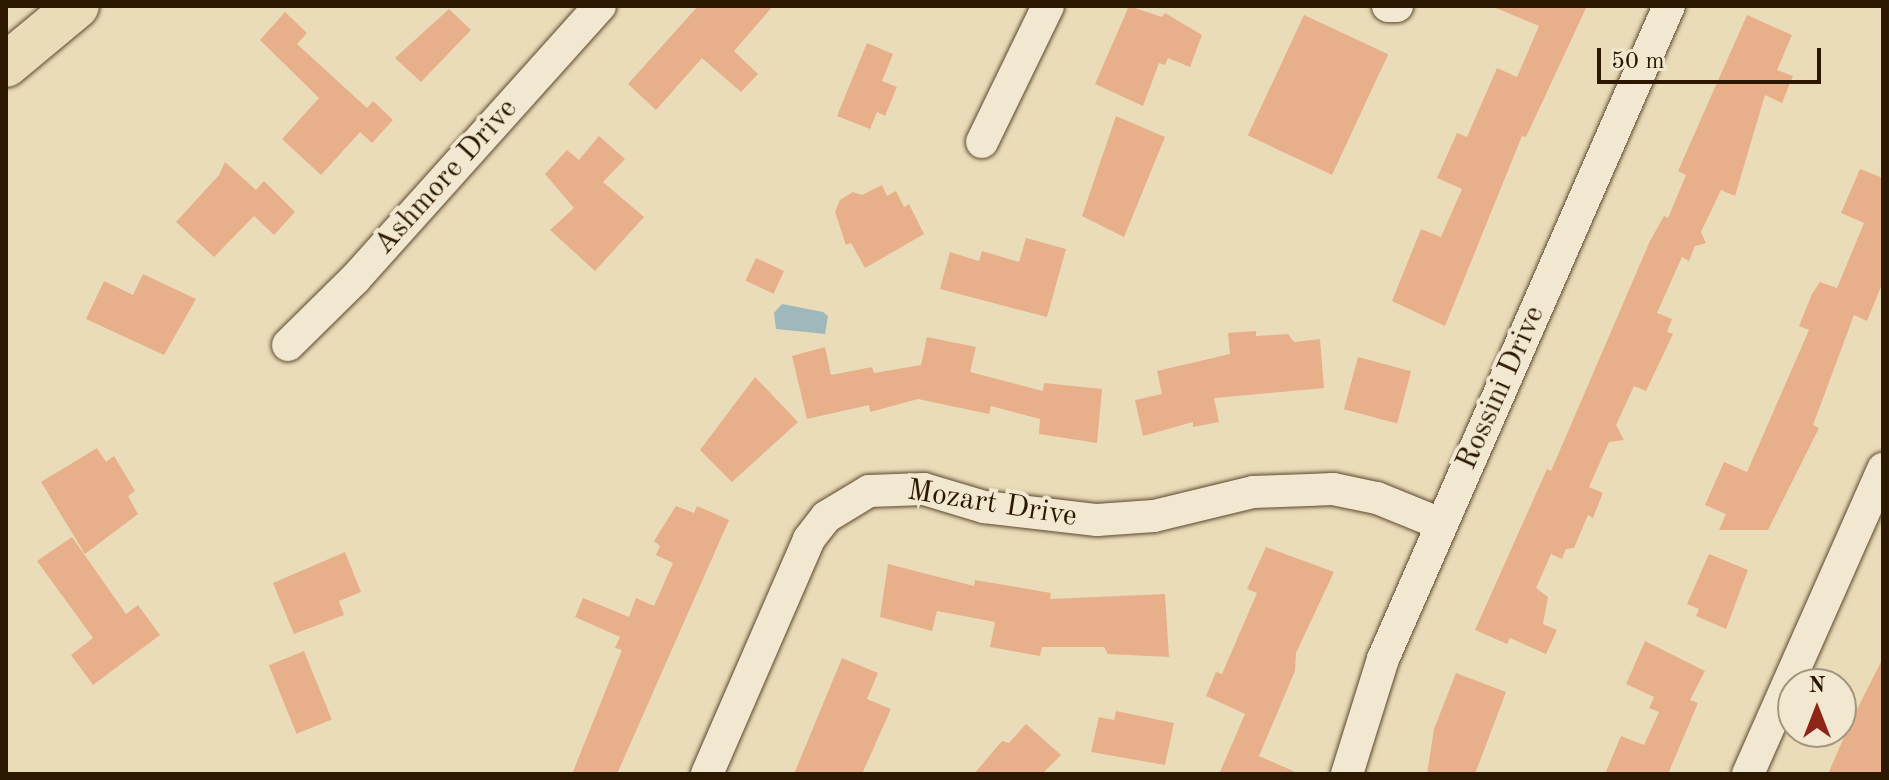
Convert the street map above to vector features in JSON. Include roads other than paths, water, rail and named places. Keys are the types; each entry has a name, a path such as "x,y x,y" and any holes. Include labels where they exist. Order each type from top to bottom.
{"highway":[{"path":"6,65 77,6"}],"street":[{"name":"Ashmore Drive","path":"288,345 355,279 600,6"},
{"path":"982,142 1048,6"},
{"path":"1388,6 1397,6"},
{"name":"Rossini Drive","path":"1347,774 1383,659 1669,6"},
{"path":"1748,774 1883,469"},
{"name":"Mozart Drive","path":"707,774 809,539 826,517 869,491 924,489 998,510 1097,520 1154,516 1253,492 1333,489 1377,498 1441,524"}],"water":[{"path":"782,304 823,312 828,316 825,334 776,329 774,313"}]}
